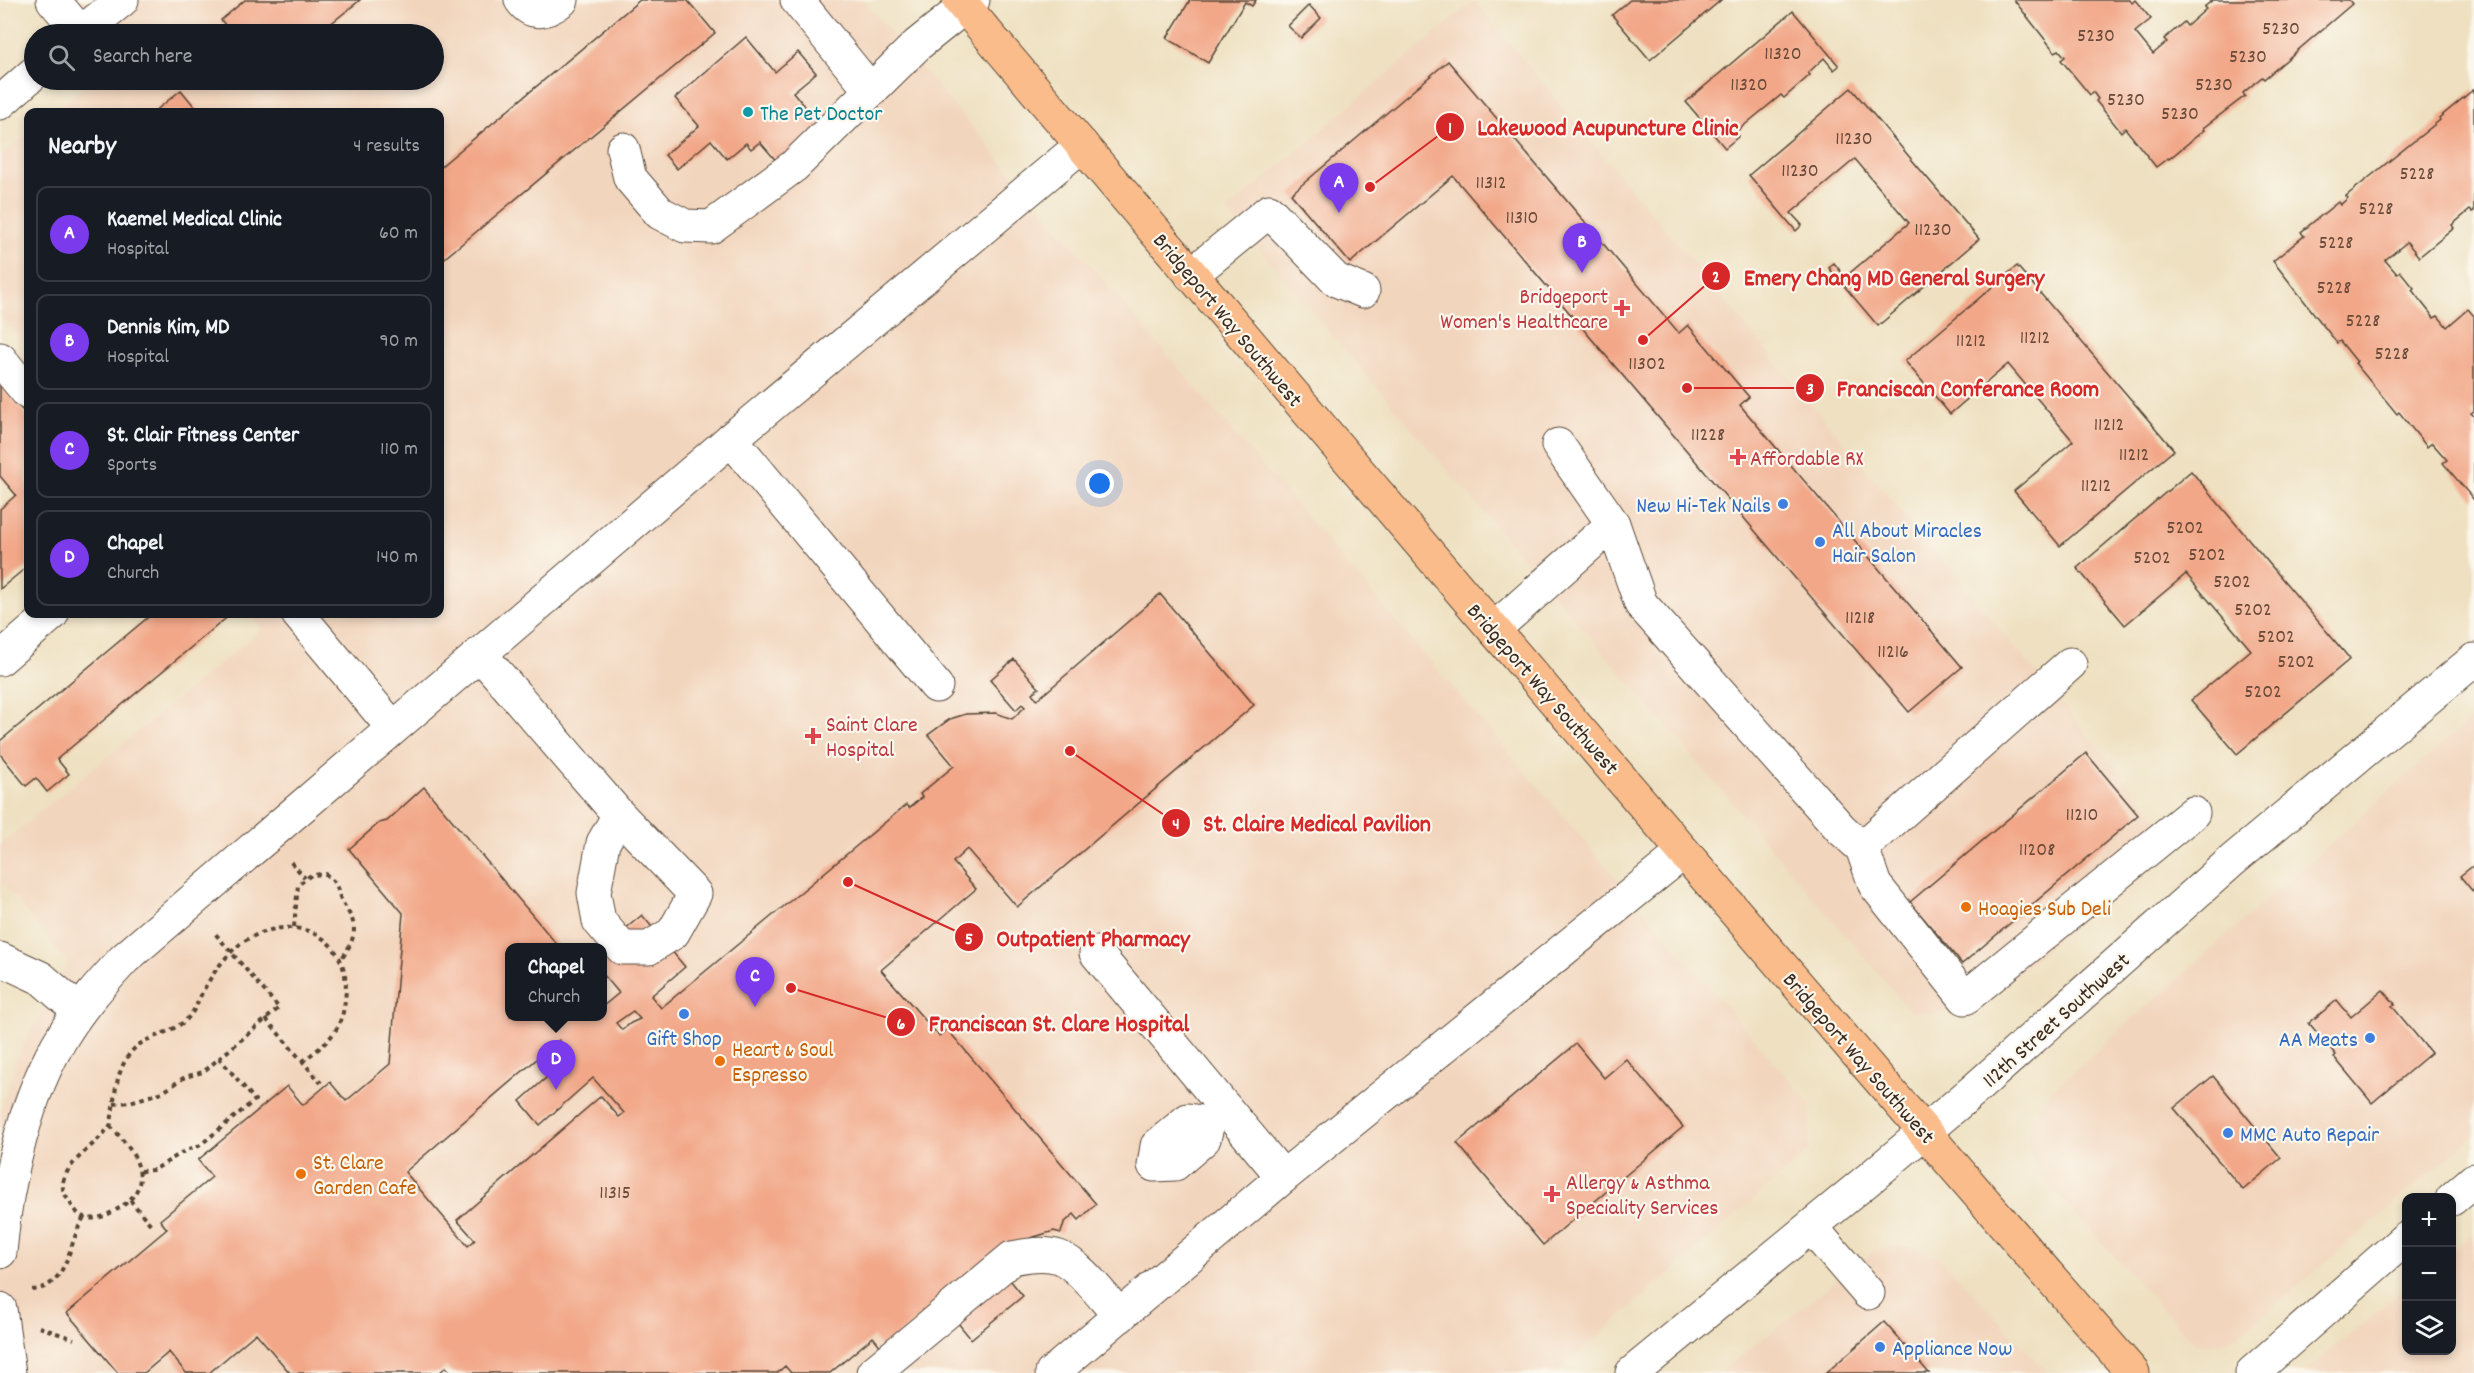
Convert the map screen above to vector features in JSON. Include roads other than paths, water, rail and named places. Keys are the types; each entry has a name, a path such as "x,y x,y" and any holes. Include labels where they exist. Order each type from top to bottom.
{"main road":[{"name":"Bridgeport Way Southwest","path":"966,2 1191,275 2133,1373"}],"street":[{"path":"54,0 72,24"},
{"path":"92,24 122,0"},
{"path":"521,0 532,10 540,11 548,10 562,0"},
{"path":"797,0 872,91"},
{"path":"623,149 630,178 660,213 685,226 711,226 794,166 917,45 966,2"},
{"path":"0,103 24,82"},
{"path":"0,1252 10,1175 49,1060 79,1011 124,959 731,439 1082,145"},
{"path":"1191,275 1269,211 1336,280 1363,291"},
{"path":"0,359 24,388"},
{"path":"731,439 936,686"},
{"path":"1557,445 1613,524 1641,604 1840,829 1862,848 1875,885 1965,998 2193,813"},
{"path":"1494,629 1613,524"},
{"path":"0,659 47,618"},
{"path":"301,618 393,728"},
{"path":"480,654 619,815"},
{"name":"112th Street Southwest","path":"1632,1373 1812,1227 1924,1132 2233,860 2474,660"},
{"path":"1862,848 2070,664"},
{"path":"1052,1373 1283,1177 1684,852"},
{"path":"1096,953 1217,1115 1283,1177"},
{"path":"0,959 40,978 79,1011"},
{"path":"2456,1195 2474,1180"},
{"path":"1812,1227 1868,1293"},
{"path":"2252,1373 2402,1242"},
{"path":"873,1373 1012,1258 1036,1254 1059,1257 1078,1270 1120,1316"},
{"path":"9,1373 15,1306"}],"place":[{"name":"The Pet Doctor","path":"748,112"},
{"name":"Lakewood Acupuncture Clinic","path":"1370,187"},
{"name":"Kaemel Medical Clinic","path":"1339,213"},
{"name":"Dennis Kim, MD","path":"1582,273"},
{"name":"Bridgeport Women's Healthcare","path":"1622,308"},
{"name":"Emery Chang MD General Surgery","path":"1643,340"},
{"name":"Franciscan Conferance Room","path":"1687,388"},
{"name":"Affordable RX","path":"1738,457"},
{"name":"New Hi-Tek Nails","path":"1783,504"},
{"name":"All About Miracles Hair Salon","path":"1820,542"},
{"name":"Saint Clare Hospital","path":"813,736"},
{"name":"St. Claire Medical Pavilion","path":"1070,751"},
{"name":"Outpatient Pharmacy","path":"848,882"},
{"name":"Hoagies Sub Deli","path":"1966,907"},
{"name":"Franciscan St. Clare Hospital","path":"791,988"},
{"name":"St. Clair Fitness Center","path":"755,1007"},
{"name":"Gift Shop","path":"684,1014"},
{"name":"AA Meats","path":"2370,1038"},
{"name":"Heart & Soul Espresso","path":"720,1061"},
{"name":"Chapel","path":"556,1090"},
{"name":"MMC Auto Repair","path":"2228,1133"},
{"name":"St. Clare Garden Cafe","path":"301,1174"},
{"name":"Allergy & Asthma Speciality Services","path":"1552,1194"},
{"name":"Appliance Now","path":"1880,1347"}]}
